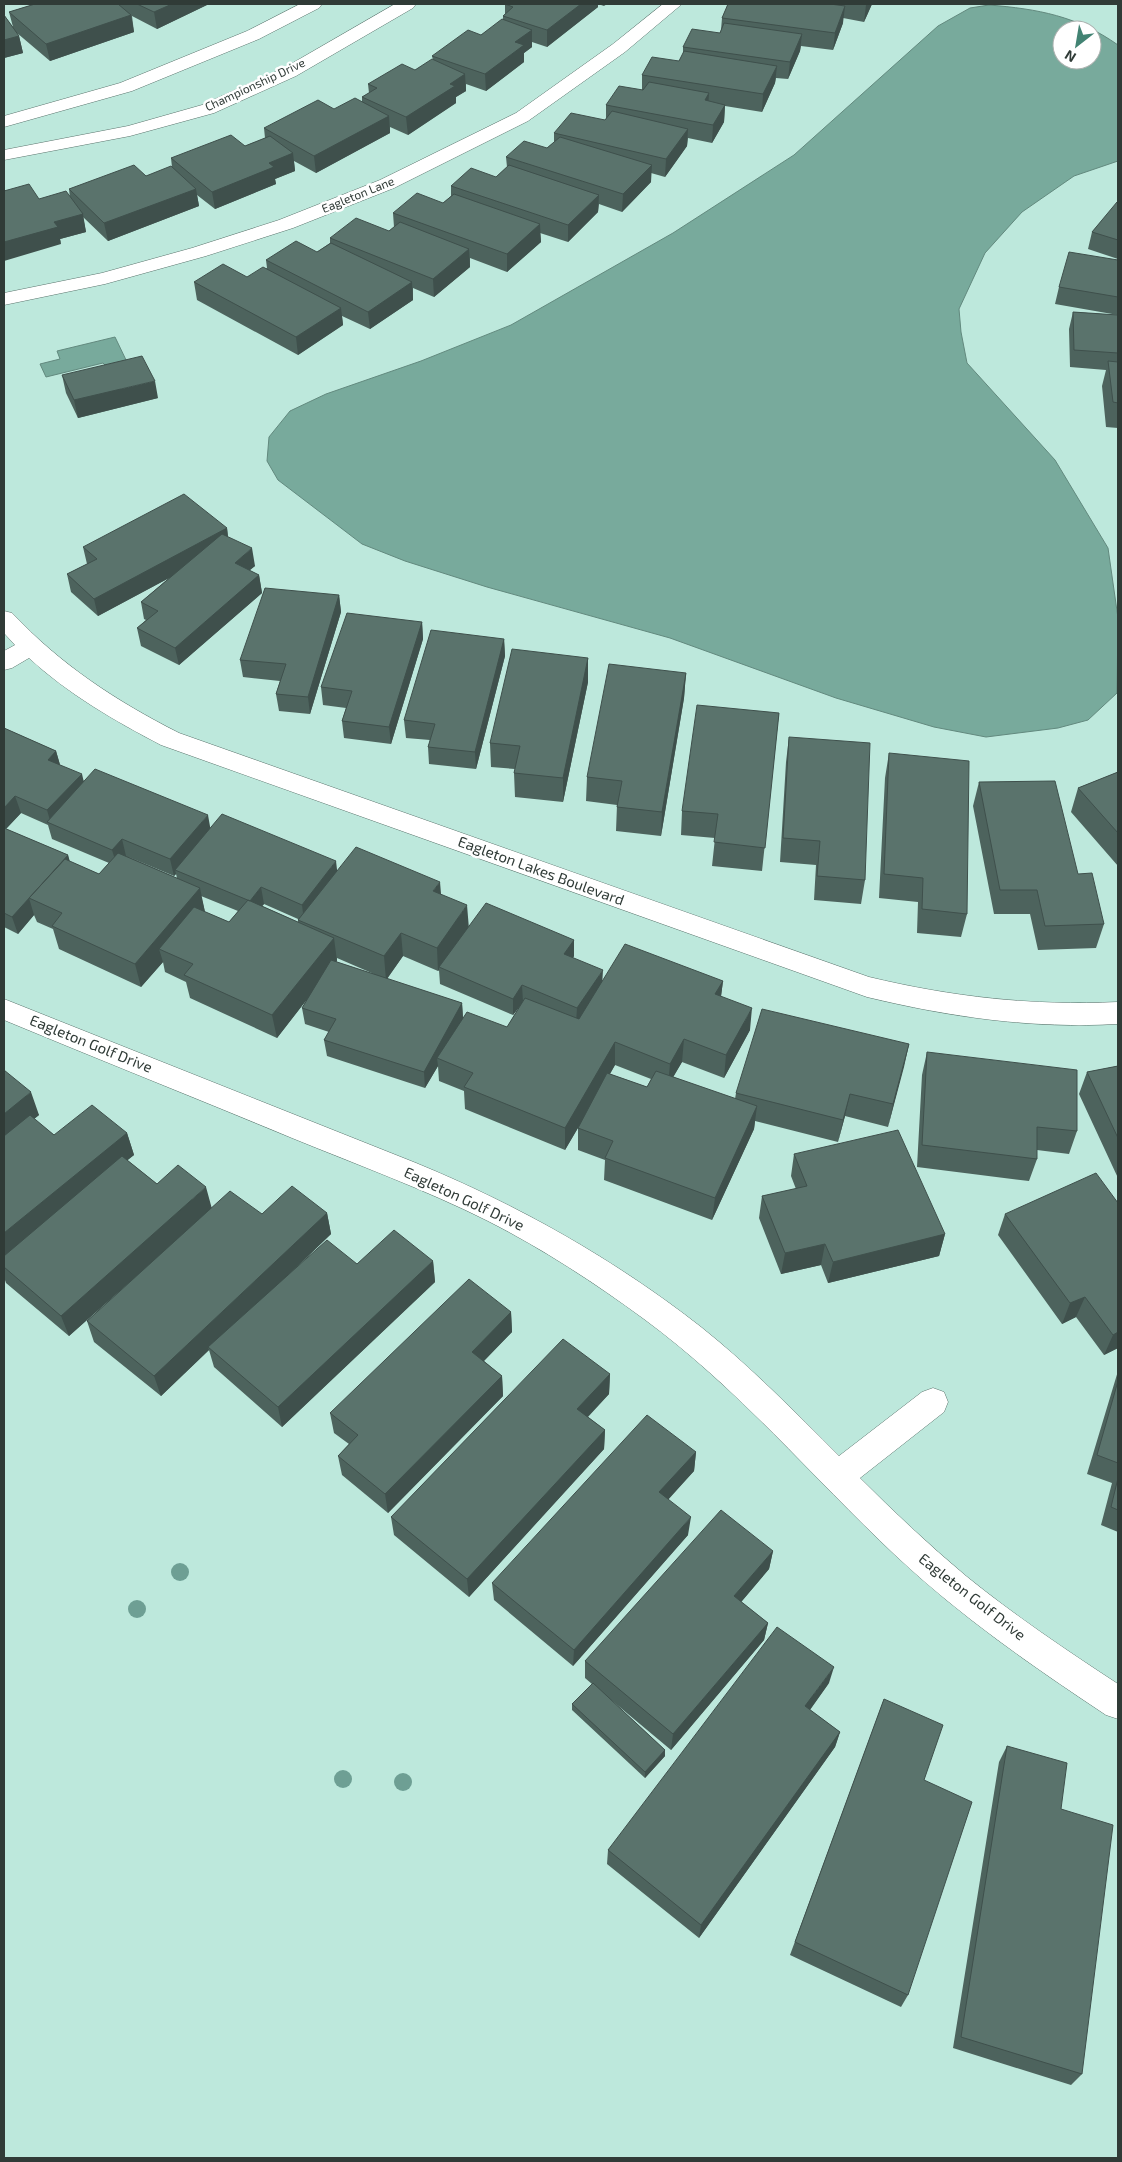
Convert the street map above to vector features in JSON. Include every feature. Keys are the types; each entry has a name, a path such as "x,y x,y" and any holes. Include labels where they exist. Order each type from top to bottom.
{"street":[{"path":"4,122 126,87 253,35 313,4"},
{"name":"Championship Drive","path":"4,155 130,132 208,109 290,72 407,4"},
{"name":"Eagleton Lane","path":"4,300 95,280 198,252 286,224 387,184 522,117 619,48 674,4"},
{"name":"Eagleton Lakes Boulevard","path":"4,619 29,647 83,690 124,716 170,739 867,986 905,996 1003,1012 1082,1015 1118,1013"},
{"path":"4,662 29,647"},
{"name":"Eagleton Golf Drive","path":"4,1009 448,1188 556,1244 659,1312 725,1366 789,1426 837,1477 907,1546 982,1609 1065,1669 1118,1703"},
{"path":"837,1477 933,1402"}],"shaded area":[{"path":"4,4 1118,4 1118,2158 4,2158"},
{"path":"989,5 1041,12 1069,20 1052,20 1052,70 1102,70 1102,34 1118,45 1118,161 1074,176 1022,212 985,253 959,309 967,363 1055,460 1108,548 1118,618 1117,693 1088,720 1058,728 986,737 934,727 836,698 670,638 487,587 405,561 362,544 278,480 267,461 269,437 290,411 326,394 421,361 511,325 673,233 794,155 938,26 970,8"},
{"path":"115,337 127,362 107,367 103,363 46,377 40,364 60,359 57,351"}],"building":[{"path":"35,4 118,4 131,15 46,44 9,12"},
{"path":"137,4 172,4 154,12"},
{"path":"505,4 581,4 547,30 503,16 513,7"},
{"path":"728,4 830,4 845,6 835,33 722,18"},
{"path":"4,15 19,36 4,40"},
{"path":"502,19 532,30 515,42 524,45 485,74 432,56 468,30 481,35"},
{"path":"724,23 802,34 790,62 683,47 692,29 720,33"},
{"path":"684,51 777,66 763,94 642,75 652,57 679,61"},
{"path":"432,59 465,74 450,84 455,86 406,117 362,97 377,88 368,84 402,64 415,70"},
{"path":"649,82 709,93 705,100 725,105 713,125 606,105 619,86 643,90"},
{"path":"355,98 389,116 314,156 264,128 318,100 334,109"},
{"path":"612,111 688,129 666,159 554,133 571,113 605,120"},
{"path":"231,135 245,146 270,136 293,153 269,163 274,167 212,192 171,158"},
{"path":"560,137 652,165 623,194 506,157 524,141 547,148"},
{"path":"134,165 146,176 171,166 196,189 104,223 69,189"},
{"path":"509,165 599,195 568,225 451,186 471,168 496,177"},
{"path":"29,184 39,199 66,191 83,214 54,222 58,227 4,242 4,191"},
{"path":"417,193 443,203 454,194 540,224 507,254 393,213"},
{"path":"1117,202 1118,240 1092,232"},
{"path":"356,218 389,231 400,222 469,249 433,279 330,238"},
{"path":"296,241 317,252 331,243 412,282 368,312 266,260"},
{"path":"1069,252 1118,260 1118,297 1059,287"},
{"path":"223,264 247,277 263,267 341,308 296,337 194,282"},
{"path":"1073,312 1118,315 1118,353 1074,350"},
{"path":"142,356 155,381 74,400 62,375"},
{"path":"1108,361 1118,362 1118,403 1113,402"},
{"path":"184,494 227,528 94,599 67,574 97,559 83,547"},
{"path":"222,534 252,548 235,563 259,575 175,648 137,628 158,611 141,602"},
{"path":"265,588 339,595 308,697 276,694 286,664 240,660"},
{"path":"347,613 422,622 389,727 342,721 352,691 321,687"},
{"path":"431,630 504,639 475,752 428,747 435,724 404,720"},
{"path":"512,649 588,658 563,778 514,773 520,746 490,743"},
{"path":"609,664 686,673 662,812 617,807 622,781 587,777"},
{"path":"697,705 779,713 765,848 714,842 718,814 682,811"},
{"path":"4,728 56,751 48,760 82,774 47,810 15,796 4,808"},
{"path":"789,737 870,743 865,880 817,876 820,841 783,838"},
{"path":"889,753 969,761 967,914 922,909 923,878 884,874"},
{"path":"95,769 208,815 170,859 122,839 112,850 47,822"},
{"path":"1118,772 1118,833 1078,788"},
{"path":"1055,781 1078,874 1092,873 1104,924 1045,926 1037,890 1000,890 979,782"},
{"path":"222,814 336,861 302,905 261,887 250,901 175,870"},
{"path":"4,828 68,855 12,917 4,913"},
{"path":"356,847 440,882 433,891 467,905 437,948 401,933 384,956 298,920"},
{"path":"118,853 200,888 135,964 52,926 62,913 29,898 65,859 99,874"},
{"path":"248,900 334,938 272,1015 184,975 193,964 159,949 194,907 229,922"},
{"path":"486,903 574,940 564,954 603,970 577,1008 522,985 513,999 439,967"},
{"path":"625,944 723,981 715,994 752,1008 726,1055 684,1039 670,1064 615,1042 565,1128 464,1087 473,1073 437,1058 467,1012 507,1027 525,998 579,1019"},
{"path":"331,960 462,1003 424,1072 324,1040 336,1019 302,1008"},
{"path":"762,1009 909,1044 893,1104 850,1094 843,1120 736,1093"},
{"path":"927,1052 1077,1070 1077,1131 1037,1127 1037,1159 922,1145"},
{"path":"1118,1066 1118,1138 1087,1072"},
{"path":"4,1070 31,1092 4,1114"},
{"path":"656,1071 757,1106 715,1198 605,1158 613,1141 578,1128 607,1073 647,1087"},
{"path":"92,1105 127,1133 4,1233 4,1136 30,1115 54,1135"},
{"path":"898,1130 945,1234 833,1262 825,1244 785,1253 762,1196 807,1186 794,1154"},
{"path":"122,1156 157,1184 178,1165 206,1187 61,1316 4,1267 4,1256"},
{"path":"1096,1173 1118,1203 1118,1332 1113,1335 1085,1297 1070,1303 1005,1214"},
{"path":"292,1186 327,1213 154,1376 87,1321 230,1191 262,1214"},
{"path":"394,1230 433,1261 278,1407 208,1347 327,1240 357,1264"},
{"path":"469,1279 511,1312 472,1352 502,1376 385,1494 338,1456 358,1435 330,1413"},
{"path":"563,1339 610,1374 577,1409 605,1430 467,1579 391,1517"},
{"path":"1118,1381 1118,1463 1097,1455"},
{"path":"647,1415 696,1452 659,1492 691,1517 574,1650 492,1583"},
{"path":"1118,1478 1118,1510 1111,1507"},
{"path":"721,1510 773,1551 734,1596 768,1623 673,1734 585,1661"},
{"path":"777,1627 834,1667 805,1706 840,1732 701,1925 608,1850"},
{"path":"593,1683 665,1750 645,1772 572,1704"},
{"path":"884,1699 943,1725 924,1780 972,1802 908,1995 795,1942"},
{"path":"1007,1746 1067,1763 1061,1809 1113,1825 1082,2074 961,2037"}]}
